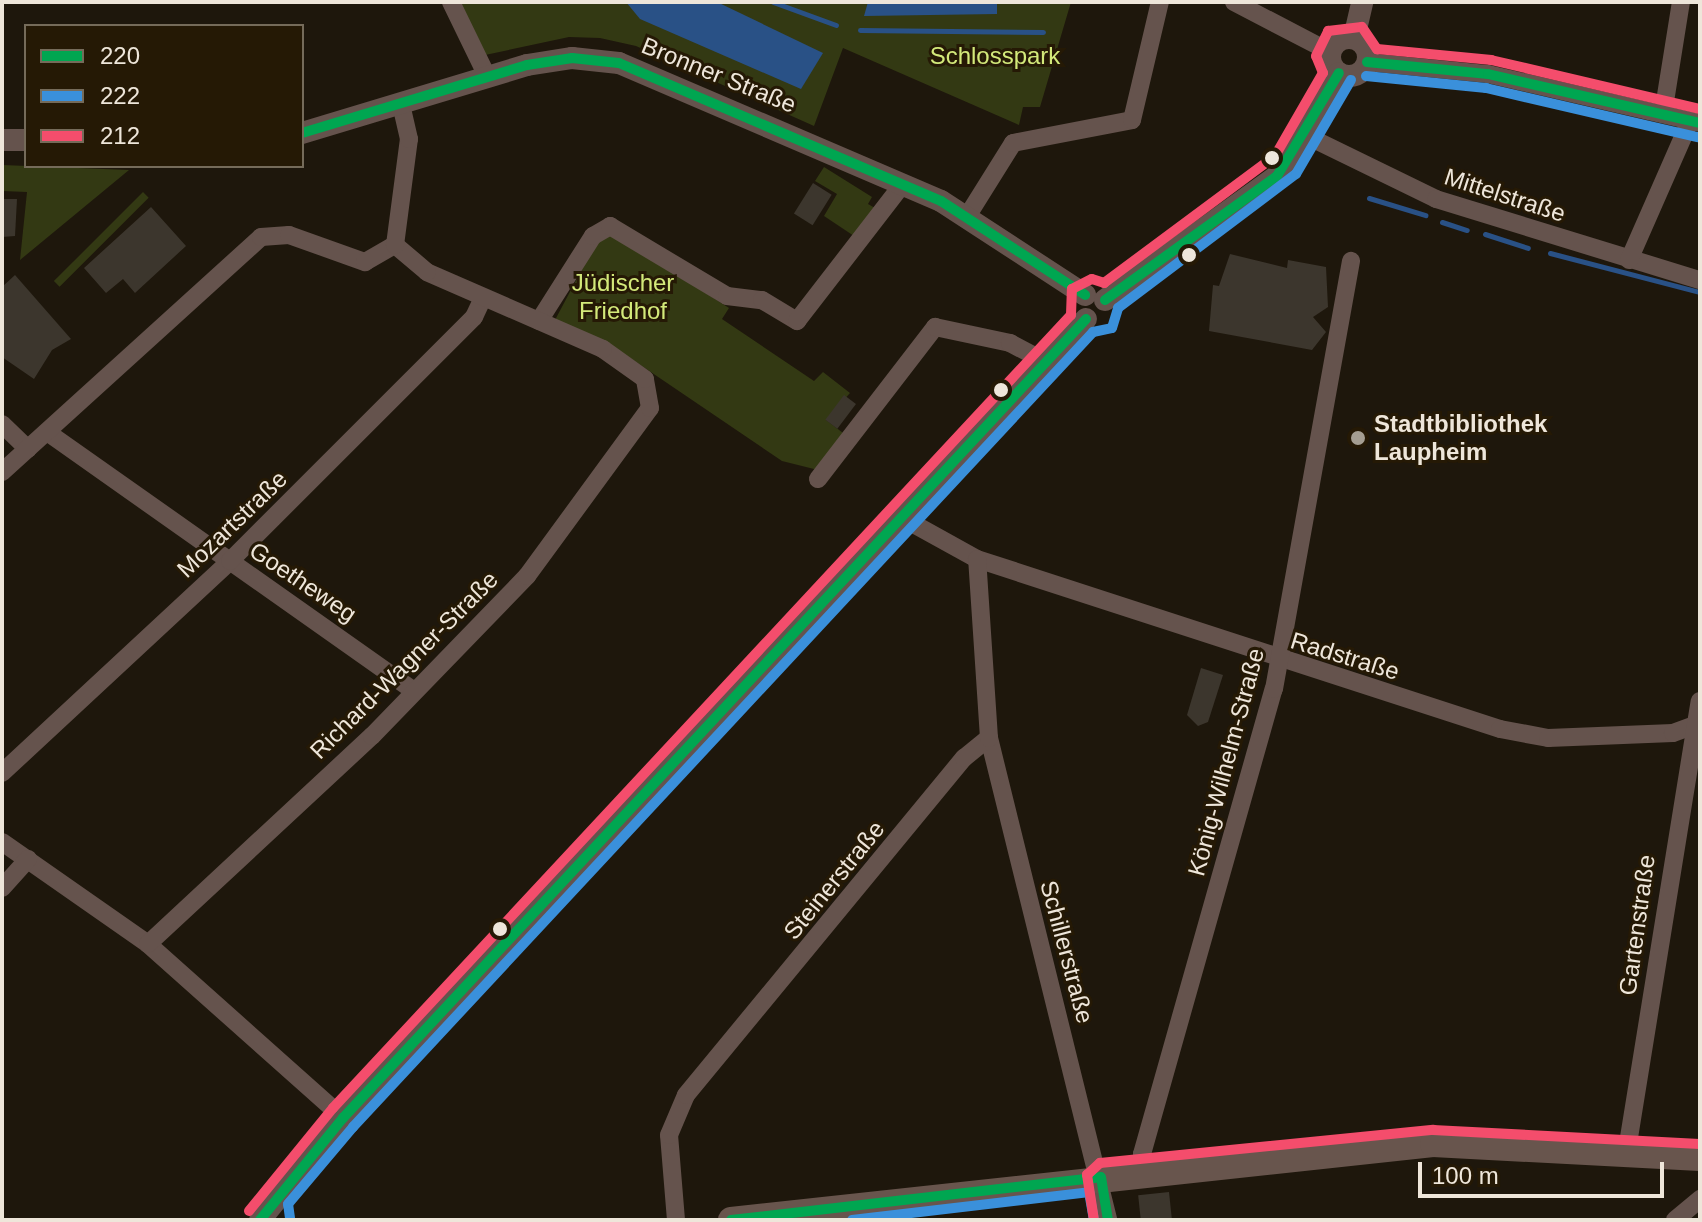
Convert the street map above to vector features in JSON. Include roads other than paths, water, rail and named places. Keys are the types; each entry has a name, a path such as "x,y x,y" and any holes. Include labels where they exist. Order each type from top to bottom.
{"main road":[{"path":"731,1220 818,1215 1101,1177 1433,1144 1700,1158"}],"street":[{"path":"451,2 487,76"},
{"path":"968,215 1013,143 1132,120 1160,2"},
{"path":"1234,2 1330,52 1339,73"},
{"path":"1362,2 1354,38 1367,62"},
{"path":"1663,114 1681,2"},
{"path":"1330,52 1342,39 1354,38"},
{"name":"Bronner Straße","path":"304,132 402,108 487,76 572,58 637,67 968,215 1095,297"},
{"path":"1339,73 1358,73 1367,62"},
{"path":"1367,62 1488,74 1695,122 1629,260"},
{"path":"260,1220 274,1210 343,1118 901,517 1086,319 1103,317 1095,297 1227,215 1277,176 1305,135 1339,73"},
{"path":"395,245 409,139 402,108"},
{"name":"Mittelstraße","path":"1305,135 1436,199 1700,280"},
{"path":"2,140 24,140"},
{"path":"395,245 427,272 539,321 593,236 610,226 727,296 762,300 797,321 903,184"},
{"path":"2,472 273,233 365,262 395,245"},
{"name":"König-Wilhelm-Straße","path":"1144,1174 1142,1154 1280,661 1351,261"},
{"name":"Mozartstraße","path":"2,773 230,561 474,317 483,298"},
{"name":"Richard-Wagner-Straße","path":"148,944 414,691 527,576 650,408 651,388 603,349 539,321"},
{"path":"818,479 935,327 1010,343 1046,362"},
{"path":"2,424 28,449"},
{"name":"Goetheweg","path":"47,432 414,691"},
{"name":"Radstraße","path":"901,517 977,559 1280,661 1548,738 1697,724"},
{"path":"977,559 989,738"},
{"name":"Gartenstraße","path":"1626,1156 1700,701"},
{"name":"Schillerstraße","path":"989,738 1101,1177"},
{"name":"Steinerstraße","path":"676,1220 669,1135 686,1095 964,758 989,738"},
{"path":"2,842 148,944 343,1118"},
{"path":"2,888 28,859"},
{"path":"1101,1177 1108,1220"},
{"path":"1675,1220 1700,1199"}],"water":[{"path":"626,2 717,2 823,53 801,89 640,19"},
{"path":"868,2 997,2 997,14 864,16"}],"waterway":[{"path":"773,2 836,25"},
{"path":"860,30 1043,32"},
{"path":"1369,198 1425,215"},
{"path":"1442,222 1467,230"},
{"path":"1485,234 1528,248"},
{"path":"1550,253 1700,292"}],"place":[{"name":"Stadtbibliothek Laupheim","path":"1358,438"}],"park label":[{"name":"Schlosspark","path":"995,56"},
{"name":"Jüdischer Friedhof","path":"623,297"}]}
